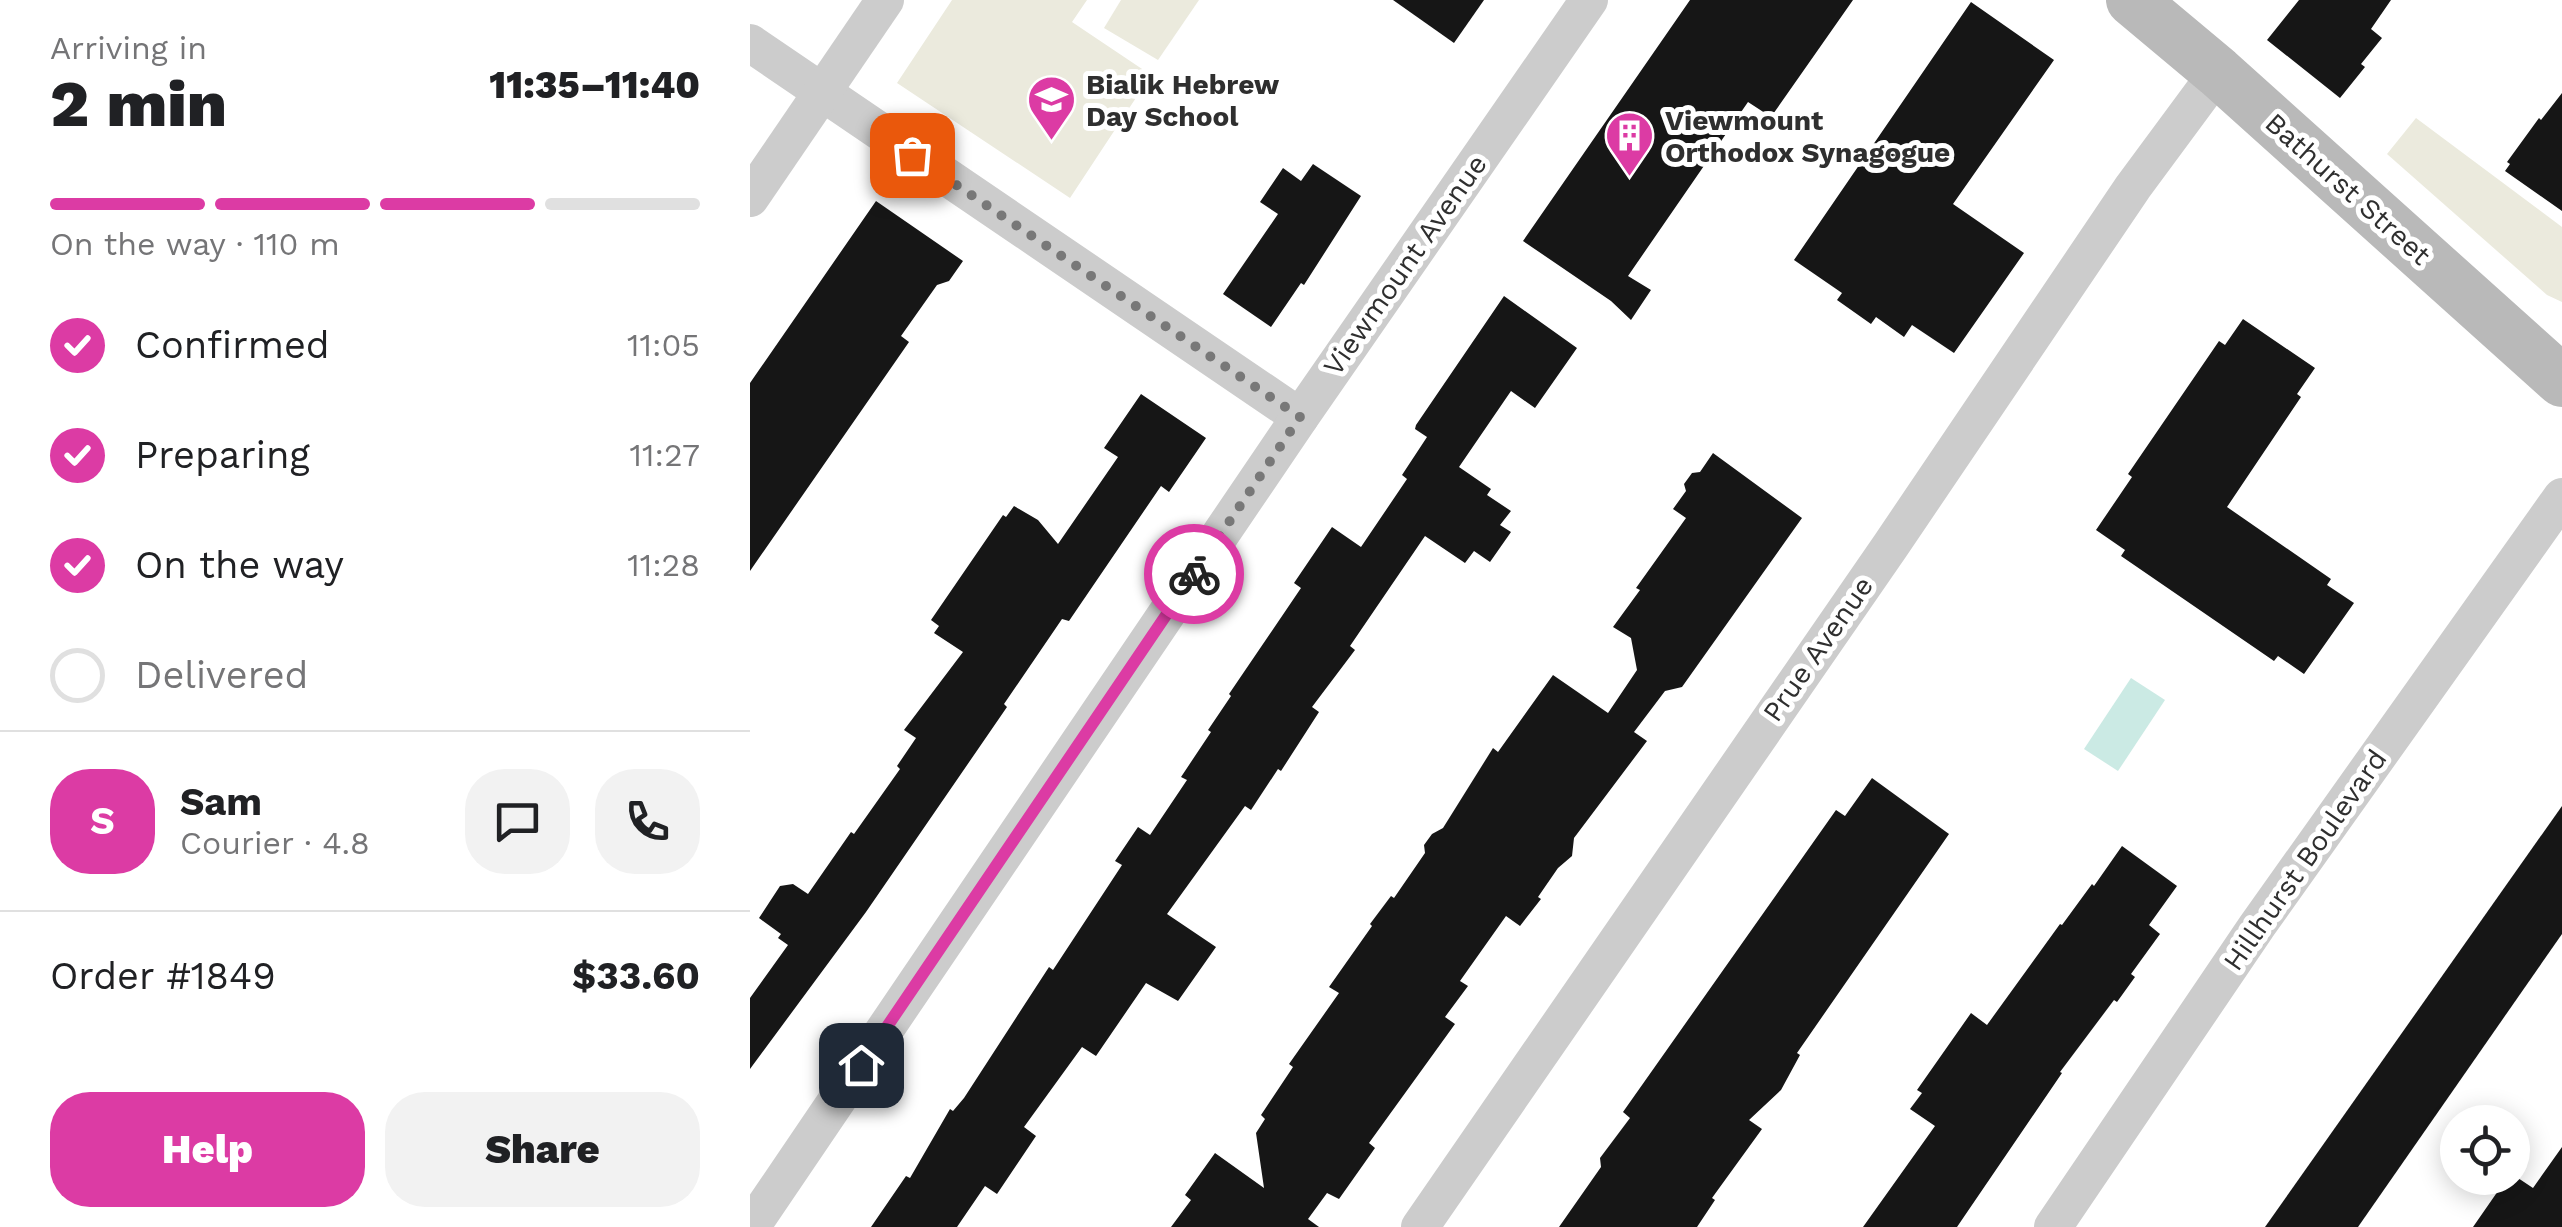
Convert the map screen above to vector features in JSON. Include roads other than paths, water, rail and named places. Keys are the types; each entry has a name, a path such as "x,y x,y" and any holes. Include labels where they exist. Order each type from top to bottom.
{"main road":[{"name":"Bathurst Street","path":"2150,6 2218,72 2562,381"}],"street":[{"path":"750,198 885,0"},
{"name":"Viewmount Avenue","path":"751,1227 1300,417 1589,0"},
{"path":"750,42 1300,417"},
{"name":"Prue Avenue","path":"1420,1227 2122,203 2218,72"},
{"name":"Hillhurst Boulevard","path":"2053,1227 2257,926 2562,497"}],"place":[{"name":"Bialik Hebrew Day School","path":"1051,142"},
{"name":"Viewmount Orthodox Synagogue","path":"1630,178"}]}
